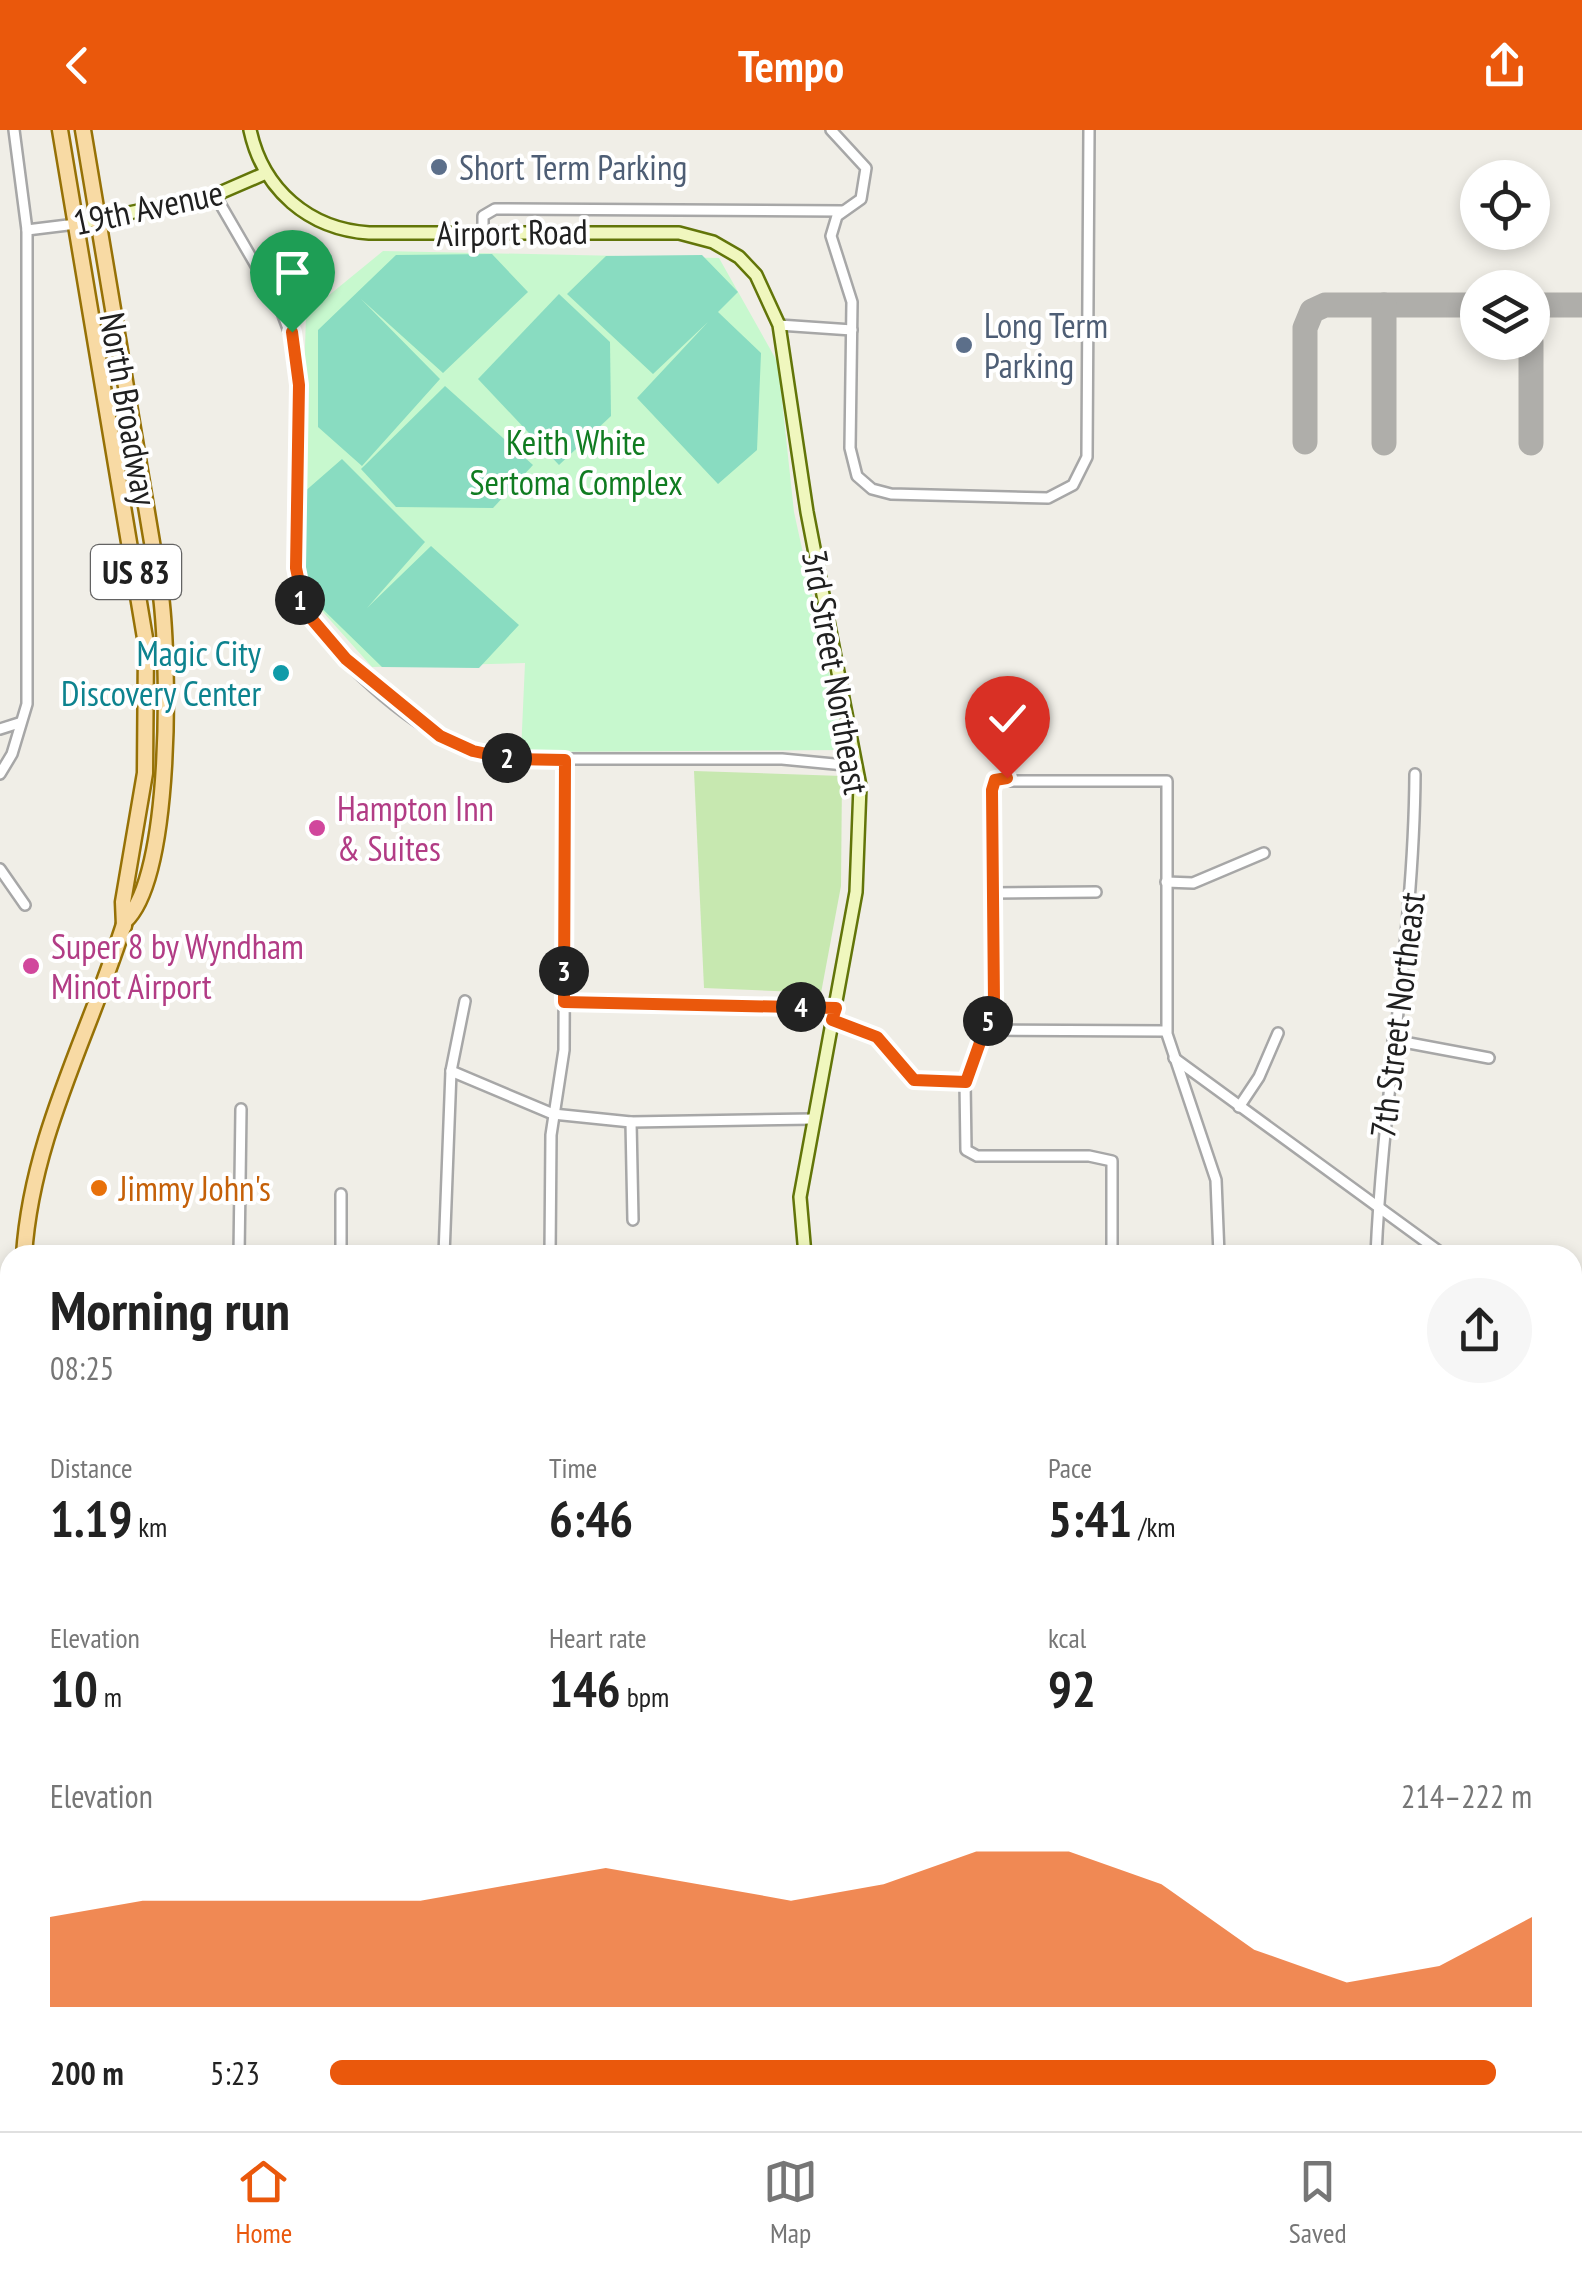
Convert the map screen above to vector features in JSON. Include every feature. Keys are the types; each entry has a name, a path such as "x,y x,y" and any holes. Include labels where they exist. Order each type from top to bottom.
{"main road":[{"name":"North Broadway","path":"60,130 146,644 146,758 122,902 125,921"},
{"name":"North Broadway","path":"25,1245 33,1189 48,1129 125,921 139,904 156,824 164,759 166,661 156,564 83,130"}],"street":[{"path":"0,774 12,754 27,704 26,230 14,130"},
{"name":"Airport Road","path":"250,130 266,174 305,214 336,228 369,233 643,232 697,236 726,248 749,266 779,325"},
{"path":"832,130 866,168 861,199 837,216 831,236 852,302 850,448 857,476 872,489 891,494 1048,498 1073,485 1087,458 1089,130"},
{"name":"19th Avenue","path":"26,230 96,222 215,196 266,174"},
{"path":"215,196 280,307 297,353 296,568 305,611 346,659 440,736 473,751 511,759 782,759 854,766"},
{"path":"482,232 483,216 495,209 845,210"},
{"path":"779,325 852,330"},
{"name":"3rd Street Northeast","path":"779,325 807,512 860,786 860,842 834,1014 800,1197 805,1245"},
{"path":"0,729 19,723"},
{"path":"550,1245 553,1114 564,1050 565,760"},
{"name":"7th Street Northeast","path":"1376,1245 1393,1040 1414,870 1415,774"},
{"path":"1112,1245 1112,1160 1088,1156 976,1156 966,1150 966,1082 994,1003 991,893 995,780 1167,781 1166,1032 1216,1180 1219,1245"},
{"path":"1166,882 1193,883 1264,854"},
{"path":"0,869 25,905"},
{"path":"991,893 1096,892"},
{"path":"444,1245 451,1071 466,1001"},
{"path":"564,1002 834,1014 877,1037 914,1080 966,1082"},
{"path":"985,1030 1166,1032"},
{"path":"1239,1108 1278,1033"},
{"path":"1393,1040 1489,1058"},
{"path":"1172,1056 1430,1245"},
{"path":"451,1071 553,1114 631,1122 813,1119"},
{"path":"239,1245 242,1109"},
{"path":"631,1122 633,1220"},
{"path":"341,1194 341,1245"}],"green space":[{"name":"Keith White Sertoma Complex","path":"383,251 719,258 778,363 794,512 846,750 521,752 525,663 372,667 298,584 306,314"},
{"path":"492,254 528,292 443,373 361,299 440,379 362,466 318,427 318,330 396,255"},
{"path":"702,255 738,292 718,312 761,353 757,450 718,484 637,398 708,322 653,374 567,294 606,256"},
{"path":"559,294 610,342 611,416 559,465 478,379"},
{"path":"445,386 533,465 493,508 396,507 361,469"},
{"path":"342,459 425,542 367,608 431,546 519,625 479,668 382,667 303,590 303,493"},
{"path":"694,771 842,776 841,886 821,993 704,988"}],"taxiway":[{"path":"1305,442 1305,328 1312,311 1325,305 1460,305"},
{"path":"1384,305 1384,443"},
{"path":"1550,305 1582,305"},
{"path":"1531,360 1531,443"}],"place":[{"name":"Short Term Parking","path":"439,167"},
{"name":"Long Term Parking","path":"964,345"},
{"name":"Magic City Discovery Center","path":"281,673"},
{"name":"Hampton Inn & Suites","path":"317,828"},
{"name":"Super 8 by Wyndham Minot Airport","path":"31,966"},
{"name":"Jimmy John's","path":"99,1188"}],"route":[{"path":"292,332 299,385 299,597 330,644 440,736 473,751 511,759 565,760 564,1002 836,1008 832,1020 877,1037 914,1080 966,1082 994,1003 990,935 992,790 995,780 1007,778"}]}
